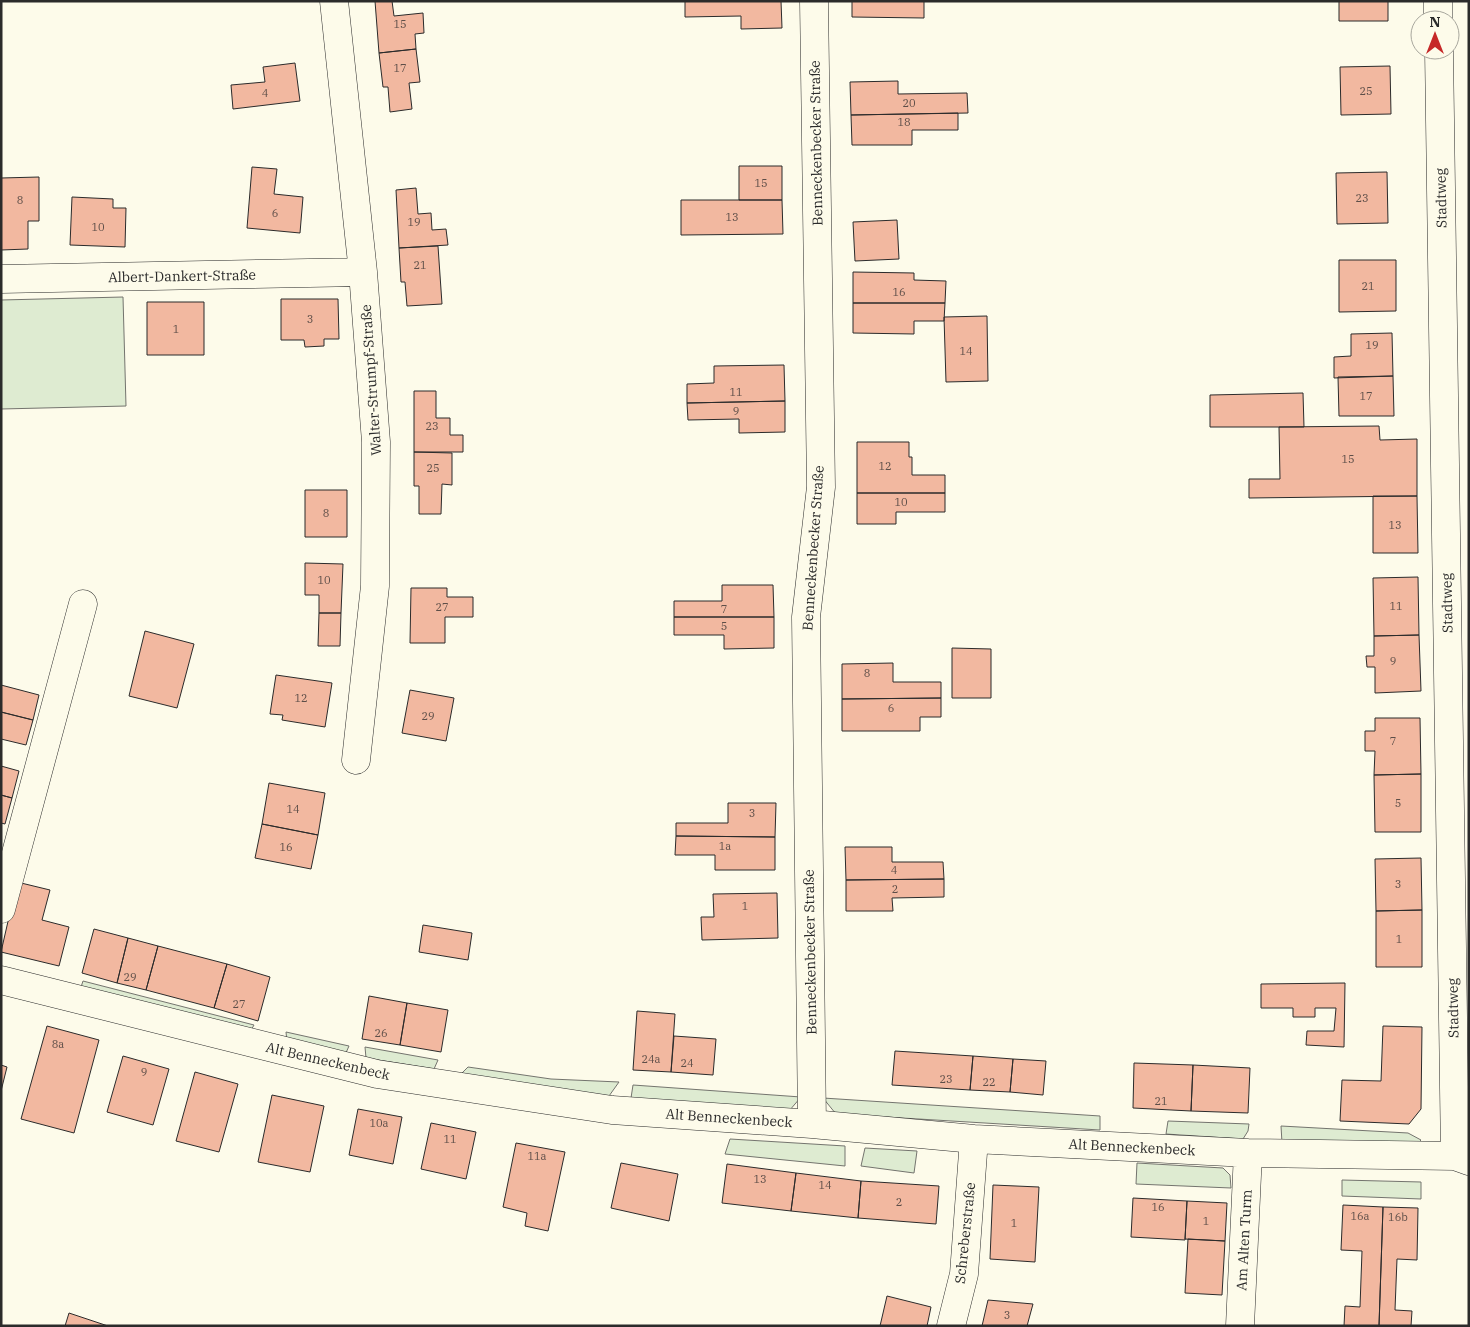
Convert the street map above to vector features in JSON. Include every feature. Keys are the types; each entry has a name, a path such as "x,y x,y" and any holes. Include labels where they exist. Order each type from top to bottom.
{"street":[{"name":"Walter-Strumpf-Straße","path":"334,1 363,272 376,442 376,586 356,760"},
{"name":"Benneckenbecker Straße","path":"812,1124 806,617 820,487 814,1"},
{"name":"Stadtweg","path":"1439,60 1462,1158"},
{"name":"Albert-Dankert-Straße","path":"1,279 363,272"},
{"path":"1,909 83,604"},
{"name":"Alt Benneckenbeck","path":"1,980 377,1074 612,1110 974,1138 1248,1153 1462,1158"},
{"name":"Schreberstraße","path":"951,1326 964,1274 974,1138"},
{"name":"Am Alten Turm","path":"1240,1326 1248,1153"}],"green space":[{"path":"123,297 126,406 1,409 1,300"},
{"path":"83,981 254,1025 250,1032 81,987"},
{"path":"286,1032 349,1046 345,1055 287,1042"},
{"path":"365,1047 438,1060 434,1069 366,1058"},
{"path":"468,1067 551,1079 619,1082 609,1096 460,1075"},
{"path":"633,1085 801,1097 789,1111 631,1098"},
{"path":"823,1098 1100,1116 1100,1130 836,1114"},
{"path":"1168,1121 1249,1124 1248,1131 1243,1139 1166,1134"},
{"path":"1281,1126 1408,1133 1421,1140 1416,1145 1282,1143"},
{"path":"730,1139 845,1146 845,1166 725,1154"},
{"path":"865,1148 917,1151 914,1173 861,1166"},
{"path":"1137,1163 1223,1168 1230,1175 1231,1188 1136,1184"},
{"path":"1342,1180 1421,1182 1421,1199 1342,1196"}],"building":[{"path":"375,1 392,1 394,16 423,13 424,33 415,34 416,49 379,53"},
{"path":"685,1 781,1 782,28 741,29 741,16 685,17"},
{"path":"852,1 924,1 924,18 852,17"},
{"path":"1339,1 1388,1 1388,21 1339,21"},
{"path":"416,49 420,82 409,83 412,109 390,112 388,87 383,87 379,53"},
{"path":"295,63 300,101 233,109 231,85 265,82 263,67"},
{"path":"1390,66 1391,114 1341,115 1340,67"},
{"path":"898,81 898,94 967,93 968,113 851,115 850,82"},
{"path":"958,113 958,130 912,130 912,145 852,145 851,115"},
{"path":"739,166 782,166 782,200 739,200"},
{"path":"252,167 277,169 274,194 303,197 300,233 247,228"},
{"path":"1387,172 1388,223 1337,224 1336,173"},
{"path":"39,177 39,221 28,221 28,249 1,250 1,178"},
{"path":"416,188 418,214 431,213 432,230 446,229 448,245 399,248 396,190"},
{"path":"72,197 113,199 113,208 126,208 125,247 70,245"},
{"path":"681,200 782,200 783,234 681,235"},
{"path":"897,220 899,259 855,261 853,222"},
{"path":"438,246 442,304 407,306 405,282 401,282 399,248"},
{"path":"1339,260 1396,260 1396,311 1339,312"},
{"path":"853,272 914,273 914,280 946,281 945,303 853,303"},
{"path":"281,299 338,299 339,339 324,339 324,346 305,347 304,340 281,340"},
{"path":"147,302 204,302 204,355 147,355"},
{"path":"853,303 945,303 944,321 914,321 914,334 853,333"},
{"path":"987,316 988,381 946,382 944,317"},
{"path":"1392,333 1393,376 1334,378 1334,357 1351,356 1351,334"},
{"path":"784,365 785,401 687,403 687,384 714,383 714,366"},
{"path":"1393,376 1394,416 1339,416 1338,377"},
{"path":"414,391 436,391 436,418 450,418 450,435 463,435 463,452 414,452"},
{"path":"1303,393 1304,427 1210,427 1210,395"},
{"path":"785,401 785,432 739,433 739,419 688,420 687,403"},
{"path":"1379,426 1380,440 1417,439 1417,496 1249,498 1249,479 1280,479 1279,427"},
{"path":"857,442 909,442 909,457 912,457 912,475 945,475 945,493 857,493"},
{"path":"414,452 452,453 452,485 442,484 441,514 419,514 419,486 414,486"},
{"path":"305,490 347,490 347,537 305,537"},
{"path":"857,493 945,493 945,512 896,512 896,524 857,524"},
{"path":"1373,496 1417,496 1418,553 1373,553"},
{"path":"305,563 343,564 341,613 319,613 319,595 305,595"},
{"path":"1418,577 1419,635 1374,636 1373,578"},
{"path":"722,585 773,585 774,617 674,617 674,601 722,601"},
{"path":"411,588 447,588 447,597 473,597 473,617 445,617 445,643 410,643"},
{"path":"319,613 341,613 340,646 318,646"},
{"path":"674,617 774,617 774,648 724,649 724,635 674,635"},
{"path":"145,631 194,644 177,708 129,696"},
{"path":"1419,635 1421,691 1375,693 1375,667 1367,667 1366,656 1374,656 1374,636"},
{"path":"952,648 991,649 991,698 952,698"},
{"path":"893,663 893,682 941,682 941,698 842,699 842,664"},
{"path":"276,675 332,683 325,727 282,720 283,715 270,714"},
{"path":"1,685 39,695 33,720 1,712"},
{"path":"410,690 454,698 446,741 402,733"},
{"path":"941,698 941,717 920,717 920,731 842,731 842,699"},
{"path":"1,712 33,720 26,745 1,739"},
{"path":"1375,718 1420,718 1421,774 1374,775 1375,751 1365,751 1365,731 1375,731"},
{"path":"1,766 19,771 12,798 1,795"},
{"path":"1421,774 1421,832 1375,832 1374,775"},
{"path":"269,783 325,793 318,835 262,824"},
{"path":"1,795 12,798 5,824 1,823"},
{"path":"728,803 776,803 775,837 676,836 676,823 728,823"},
{"path":"262,824 318,835 311,869 255,858"},
{"path":"676,836 775,837 775,870 715,870 715,855 675,855"},
{"path":"845,847 892,847 892,862 943,862 944,879 846,880"},
{"path":"1421,858 1422,910 1376,911 1375,859"},
{"path":"944,879 944,897 892,898 893,911 846,911 846,880"},
{"path":"17,882 50,890 42,920 69,927 59,966 1,952"},
{"path":"777,893 778,938 702,940 701,917 714,917 713,894"},
{"path":"1422,910 1422,967 1376,967 1376,911"},
{"path":"423,925 472,933 468,960 419,952"},
{"path":"94,929 128,938 117,983 82,973"},
{"path":"128,938 158,946 146,990 117,983"},
{"path":"158,946 227,964 214,1008 146,990"},
{"path":"227,964 270,977 258,1021 214,1008"},
{"path":"1345,983 1344,1047 1306,1045 1307,1031 1334,1031 1336,1008 1315,1008 1315,1017 1293,1017 1293,1008 1261,1008 1261,984"},
{"path":"369,996 407,1003 400,1045 362,1039"},
{"path":"407,1003 448,1010 441,1052 400,1045"},
{"path":"637,1011 675,1014 671,1072 633,1070"},
{"path":"47,1026 99,1040 74,1133 21,1119"},
{"path":"1383,1026 1422,1027 1421,1109 1409,1124 1340,1121 1342,1080 1381,1081"},
{"path":"674,1036 716,1039 713,1075 671,1072"},
{"path":"895,1051 973,1056 970,1090 892,1085"},
{"path":"123,1056 169,1069 153,1125 107,1112"},
{"path":"973,1056 1013,1059 1010,1092 970,1090"},
{"path":"1013,1059 1046,1061 1043,1095 1010,1092"},
{"path":"1134,1063 1193,1065 1191,1111 1133,1108"},
{"path":"1,1065 7,1067 1,1091"},
{"path":"1193,1065 1250,1068 1248,1113 1191,1111"},
{"path":"195,1072 238,1084 219,1152 176,1141"},
{"path":"272,1095 324,1106 310,1172 258,1162"},
{"path":"358,1109 402,1117 393,1164 349,1155"},
{"path":"431,1123 476,1132 466,1179 421,1169"},
{"path":"516,1143 565,1152 548,1231 525,1226 527,1213 503,1207"},
{"path":"621,1163 678,1174 669,1221 611,1208"},
{"path":"727,1164 796,1173 791,1211 722,1203"},
{"path":"796,1173 861,1181 858,1218 791,1211"},
{"path":"861,1181 939,1186 936,1224 858,1218"},
{"path":"993,1185 1039,1187 1035,1262 990,1259"},
{"path":"1133,1198 1187,1201 1185,1240 1131,1237"},
{"path":"1187,1201 1227,1203 1225,1241 1185,1239"},
{"path":"1343,1205 1383,1207 1379,1326 1344,1326 1345,1306 1360,1307 1362,1251 1341,1250"},
{"path":"1383,1207 1418,1208 1417,1260 1397,1259 1395,1310 1412,1311 1411,1326 1379,1326"},
{"path":"1188,1239 1225,1241 1222,1295 1185,1293"},
{"path":"887,1296 931,1307 927,1326 880,1326"},
{"path":"988,1300 1033,1304 1027,1326 982,1326"},
{"path":"69,1313 108,1326 65,1326"}]}
